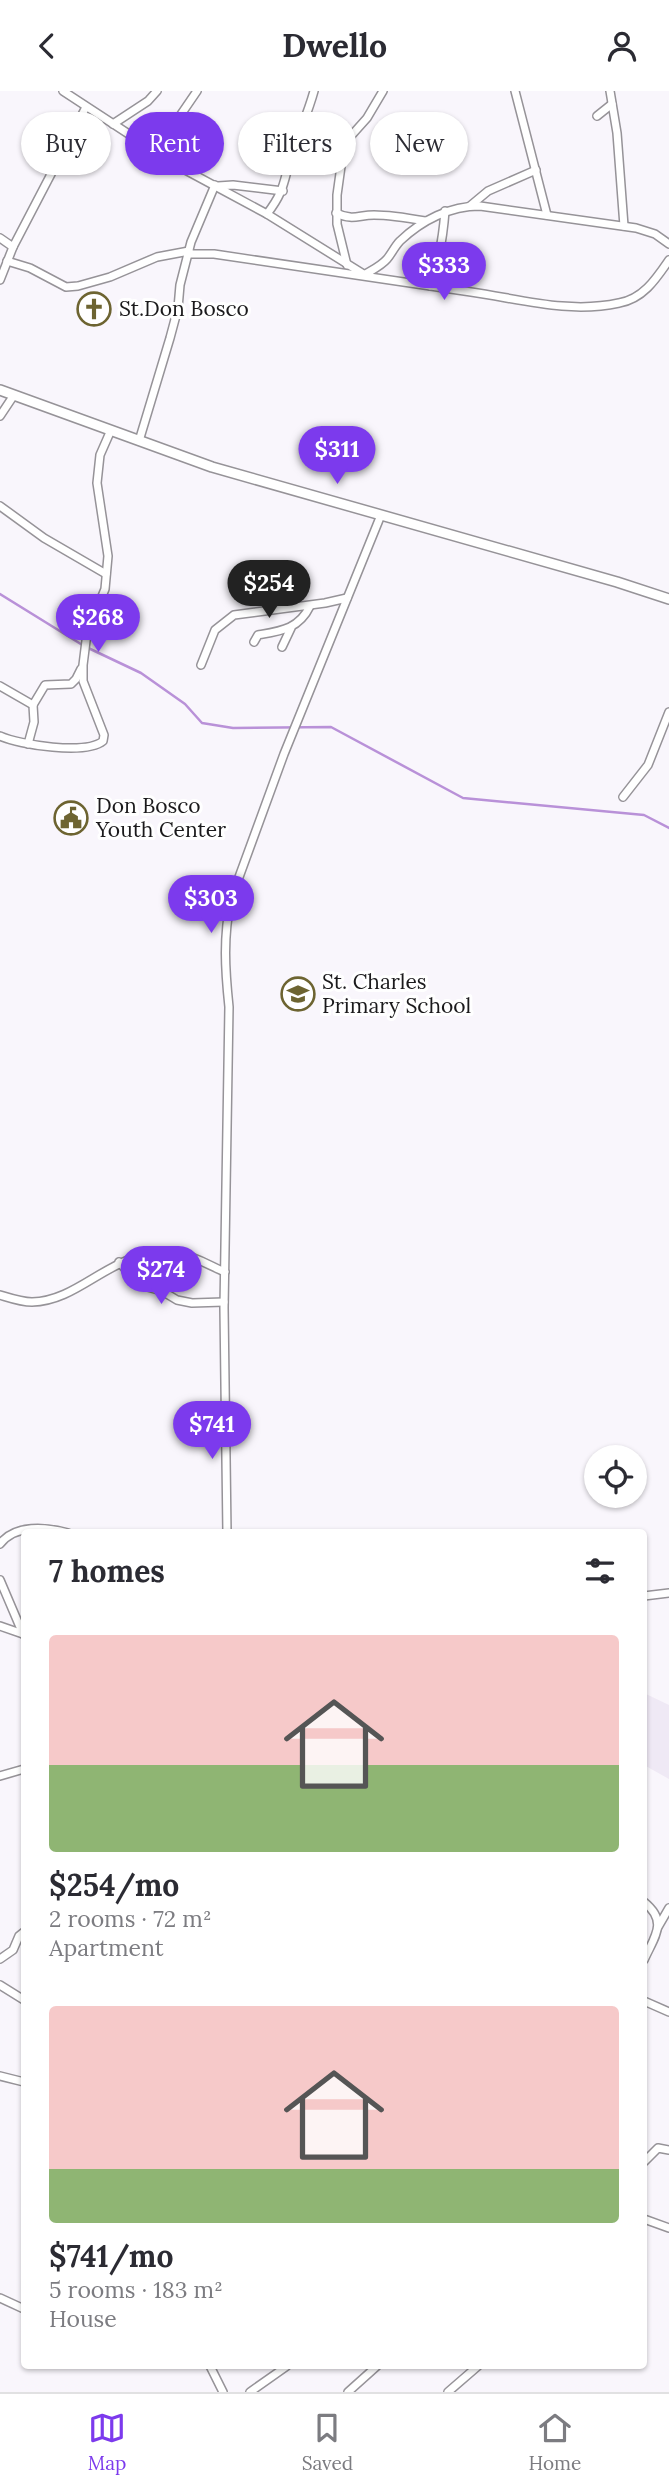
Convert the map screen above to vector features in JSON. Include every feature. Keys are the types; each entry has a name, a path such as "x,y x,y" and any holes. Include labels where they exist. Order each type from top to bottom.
{"street":[{"path":"63,91 125,132"},
{"path":"113,124 148,101 157,91"},
{"path":"183,112 197,91"},
{"path":"267,214 283,191 292,154 314,91"},
{"path":"347,264 336,213 339,176 350,137 367,118 383,91"},
{"path":"515,91 547,215"},
{"path":"610,91 617,134 624,226"},
{"path":"597,116 612,104"},
{"path":"0,280 13,247 86,107"},
{"path":"469,206 488,191 536,170"},
{"path":"195,175 267,214 366,276"},
{"path":"139,441 173,328 188,253 208,196 216,186 233,185 283,191"},
{"path":"366,276 386,261 399,241 417,226 445,211 469,206 624,226 654,234 669,244"},
{"path":"430,286 443,237 445,211"},
{"path":"336,213 348,218 401,216 426,222"},
{"path":"0,238 13,247"},
{"path":"7,261 30,268 65,286 78,286 110,277 157,257 188,253 214,254 551,306 619,303 638,297 656,279 669,260"},
{"path":"0,390 212,467 669,599"},
{"path":"0,416 14,395"},
{"path":"0,736 28,744 84,747 96,746 103,741 104,735 83,681 83,665 87,633 102,599 106,574 108,556 97,483 100,455 111,430"},
{"path":"0,506 44,538 106,574"},
{"path":"227,1529 224,1302 229,1007 224,963 226,922 231,899 284,754 381,515"},
{"path":"201,665 215,630 234,615 347,598"},
{"path":"254,642 258,635 278,633 291,628 303,617 310,605"},
{"path":"282,647 291,628"},
{"path":"28,744 34,722 33,705 46,685 73,683 83,665"},
{"path":"0,686 33,705"},
{"path":"623,797 648,765 669,712"},
{"path":"0,1295 35,1302 53,1298 119,1262 147,1255 179,1254 225,1272"},
{"path":"119,1262 140,1285 148,1289 162,1291 177,1300 192,1303 224,1302"},
{"path":"30,1529 52,1529"},
{"path":"0,1544 10,1534 21,1531"},
{"path":"0,1580 21,1627"},
{"path":"647,1596 669,1593"},
{"path":"0,1626 21,1633"},
{"path":"0,1776 21,1772"},
{"path":"647,1904 657,1916 658,1928 647,1954"},
{"path":"658,1928 666,1920 669,1908"},
{"path":"0,1959 15,1948 21,1934"},
{"path":"0,1985 21,1998"},
{"path":"647,2002 669,2012"},
{"path":"0,2076 21,2081"},
{"path":"647,2159 658,2148 669,2150"},
{"path":"647,2220 669,2228"},
{"path":"0,2298 21,2308"},
{"path":"212,2369 223,2392"},
{"path":"250,2392 283,2369"},
{"path":"348,2392 374,2369"},
{"path":"447,2392 474,2369"}],"shaded area":[{"path":"647,1694 669,1705 669,1779 647,1767"}],"waterway":[{"path":"0,594 84,646 141,673 185,704 202,723 233,728 331,727 463,798 644,815 669,828"}],"place":[{"name":"St.Don Bosco","path":"94,309"},
{"name":"Don Bosco Youth Center","path":"71,818"},
{"name":"St. Charles Primary School","path":"298,994"}]}
